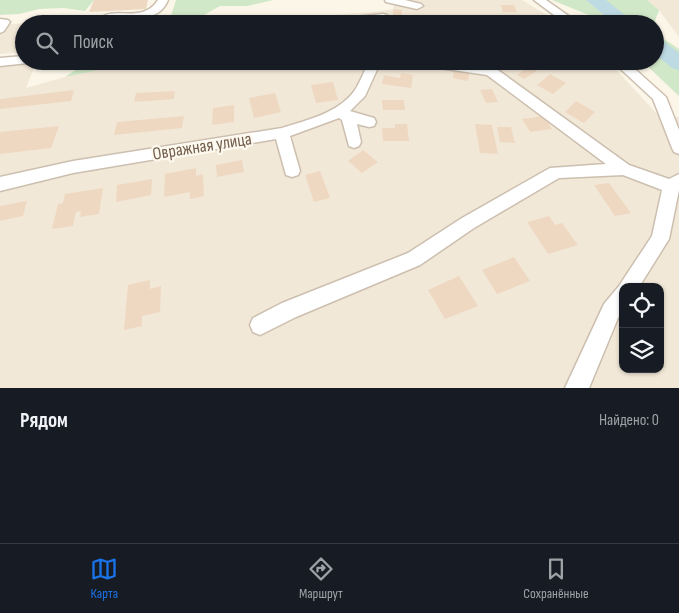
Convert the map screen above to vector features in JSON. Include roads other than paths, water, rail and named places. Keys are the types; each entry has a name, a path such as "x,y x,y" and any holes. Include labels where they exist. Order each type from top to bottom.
{"street":[{"path":"146,15 161,6 163,0"},
{"path":"384,15 389,0 417,6"},
{"path":"539,0 561,15"},
{"path":"0,22 4,22 0,29"},
{"path":"0,62 15,61"},
{"name":"Овражная улица","path":"0,184 73,166 282,133 344,114 359,94 371,70"},
{"path":"483,70 490,71 513,86 624,169"},
{"path":"628,70 659,97 679,148"},
{"path":"344,114 369,122"},
{"path":"344,114 354,142"},
{"path":"282,133 292,171"},
{"path":"260,325 289,310 414,259 468,223 556,172 624,169 675,184 660,239 631,283"},
{"path":"576,388 581,382 611,311 619,300"}],"waterway":[{"path":"595,0 615,15"},
{"path":"664,51 679,63"}]}
